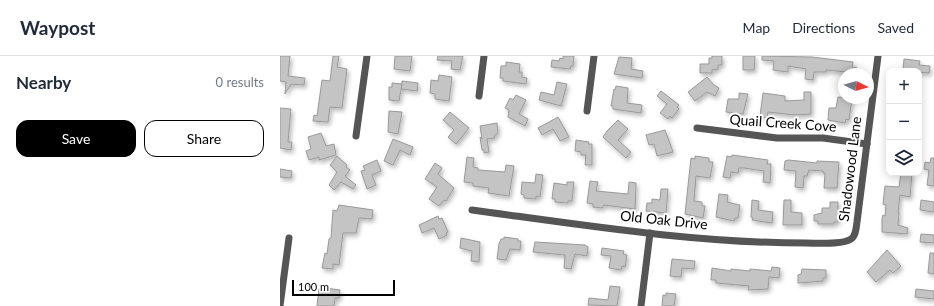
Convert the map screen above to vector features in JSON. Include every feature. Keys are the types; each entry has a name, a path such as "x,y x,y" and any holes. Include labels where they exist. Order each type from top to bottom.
{"street":[{"path":"356,136 367,56"},
{"path":"479,96 484,56"},
{"path":"587,111 594,56"},
{"name":"Shadowood Lane","path":"853,237 859,211 878,56"},
{"name":"Quail Creek Cove","path":"697,128 771,137 823,138 867,144"},
{"name":"Old Oak Drive","path":"472,210 650,233 758,243 844,242 853,237"},
{"path":"641,306 650,233"},
{"path":"280,306 289,238"}],"building":[{"path":"280,56 290,56 288,76 305,78 304,85 291,84 285,94 286,82 280,81"},
{"path":"333,56 339,56 337,67 347,69 342,108 330,107 328,122 313,121 314,115 317,116 322,80 330,81"},
{"path":"395,56 412,56 410,71 394,69"},
{"path":"438,56 463,56 460,70 451,69 452,61 437,60"},
{"path":"563,56 574,56 573,66 571,66 570,69 551,67 552,60 559,61 560,58 563,59"},
{"path":"712,56 722,56 722,65 718,65 718,69 712,70 712,73 700,73 700,64 709,64 709,58 712,58"},
{"path":"743,56 755,56 754,70 743,70"},
{"path":"762,56 812,57 853,62 852,67 857,68 838,68 838,71 826,70 826,72 814,72 813,80 805,79 806,69 788,66 788,72 773,70 774,61 762,60"},
{"path":"619,57 632,58 631,69 643,71 642,78 614,74"},
{"path":"904,59 920,61 919,65 930,66 929,73 922,72 922,68 903,68"},
{"path":"506,62 520,64 519,72 522,72 522,77 527,78 526,84 503,81 503,78 500,78 501,66 506,66"},
{"path":"439,75 452,77 449,101 435,99 435,94 430,93 431,80 438,81"},
{"path":"707,77 719,88 715,96 707,92 695,101 688,92"},
{"path":"402,81 418,83 417,91 401,89"},
{"path":"557,82 567,84 561,106 539,100 541,92 554,95"},
{"path":"392,83 402,84 399,101 389,100 389,87 392,87"},
{"path":"616,86 628,88 627,103 642,105 641,113 613,109 613,106 611,106 614,89 615,90"},
{"path":"661,91 679,105 677,107 679,109 672,118 670,116 668,119 660,113 667,104 657,96"},
{"path":"804,92 811,92 811,114 794,115 768,112 767,118 760,116 763,93 785,96 785,101 804,100"},
{"path":"739,93 748,94 743,114 726,112 728,99 739,99"},
{"path":"516,95 526,100 519,114 528,119 525,126 508,117 509,110 505,108 510,98 513,100"},
{"path":"838,97 838,104 851,104 849,120 846,119 845,123 828,120 829,108 836,108"},
{"path":"280,108 291,109 288,142 292,142 291,150 280,148"},
{"path":"389,111 402,112 398,134 388,132"},
{"path":"450,112 469,128 456,144 448,137 454,130 443,120"},
{"path":"558,117 569,137 560,141 553,129 542,135 538,128"},
{"path":"618,120 628,129 618,140 631,152 626,158 603,137"},
{"path":"497,123 498,133 494,136 495,138 487,139 489,152 484,153 484,150 482,150 480,137 482,139 480,126"},
{"path":"665,130 673,152 657,156 654,144 649,145 646,135"},
{"path":"321,133 326,146 334,144 336,155 319,160 319,157 309,160 306,151 311,149 308,137"},
{"path":"393,139 413,147 410,155 400,150 393,165 384,161"},
{"path":"576,140 589,142 588,144 592,144 592,165 585,165 586,155 581,155 581,152 575,151"},
{"path":"732,155 768,160 767,164 771,164 770,183 763,182 764,171 744,168 739,168 738,173 731,172 730,178 723,177 727,156 732,157"},
{"path":"337,156 347,165 346,167 350,170 345,176 356,185 353,189 341,182 334,190 329,185 337,172 330,165"},
{"path":"695,156 709,158 709,162 713,162 710,178 696,176 694,201 702,202 702,206 705,206 703,218 685,214 691,158 695,159"},
{"path":"467,157 474,158 473,167 478,168 478,170 505,172 506,165 514,166 509,196 488,193 489,188 473,186 473,183 464,182"},
{"path":"931,158 934,158 934,186 927,185 929,170 924,169 925,162 930,163"},
{"path":"377,160 381,171 372,175 376,185 367,189 361,171 365,170 363,166"},
{"path":"785,161 817,163 817,161 839,162 837,188 824,188 825,173 823,173 823,171 809,170 807,176 804,176 803,188 795,187 796,171 784,170"},
{"path":"435,163 442,168 438,174 454,188 446,201 444,200 439,206 429,199 437,187 425,179"},
{"path":"280,169 292,171 291,178 280,177"},
{"path":"536,174 543,175 540,197 536,196 536,199 524,198 524,195 521,194 522,182 535,183"},
{"path":"901,176 912,176 910,197 900,195 898,213 898,225 908,228 907,234 882,232 882,219 883,215 885,216 886,205 883,204 885,186 899,187"},
{"path":"590,181 598,182 596,191 628,194 629,182 636,183 635,209 604,205 602,208 593,207 593,204 587,203"},
{"path":"567,182 574,182 572,201 568,201 568,203 555,202 555,199 552,199 554,183 567,185"},
{"path":"661,189 668,189 666,213 646,211 647,203 652,203 652,199 660,200"},
{"path":"719,194 728,195 727,202 740,205 738,218 735,218 734,221 716,217"},
{"path":"752,200 759,201 758,210 773,212 772,223 752,220"},
{"path":"784,200 791,200 791,212 802,213 802,225 783,225"},
{"path":"921,200 934,202 934,212 920,210"},
{"path":"830,202 838,202 838,210 843,210 843,216 838,216 838,222 834,222 834,224 818,224 818,221 814,221 814,215 822,213 822,208 830,208"},
{"path":"339,205 373,210 372,219 359,218 356,233 343,233 339,265 333,264 333,269 322,268 325,253 327,254 329,239 331,238 333,210 337,211"},
{"path":"438,216 439,219 442,218 448,232 446,233 447,235 439,239 434,228 422,233 419,225"},
{"path":"921,234 934,235 934,243 920,242"},
{"path":"504,237 518,239 518,241 521,241 520,250 510,249 506,260 497,259 499,244 501,239 504,239"},
{"path":"461,238 480,242 479,262 471,261 472,251 460,248"},
{"path":"535,242 585,245 588,247 587,256 575,254 571,269 564,268 565,255 533,252"},
{"path":"602,248 624,251 623,254 627,255 625,267 622,266 621,270 609,268 611,256 601,255"},
{"path":"887,250 901,266 893,273 890,270 876,282 867,272"},
{"path":"930,253 934,253 934,274 928,273"},
{"path":"672,259 695,261 694,269 682,268 681,277 670,276"},
{"path":"772,267 780,268 779,278 769,277 768,289 748,290 749,286 716,283 716,280 711,280 712,268 731,271 731,269 750,271 750,269 771,271"},
{"path":"802,269 826,270 826,278 823,278 823,281 798,283 798,275 801,274"},
{"path":"610,286 620,287 617,306 588,305 589,298 608,300"},
{"path":"325,288 340,290 339,298 335,298 334,306 317,306 319,289 325,290"},
{"path":"916,289 934,291 934,299 915,297"},
{"path":"666,293 676,294 674,306 662,306 663,295 666,296"}]}
